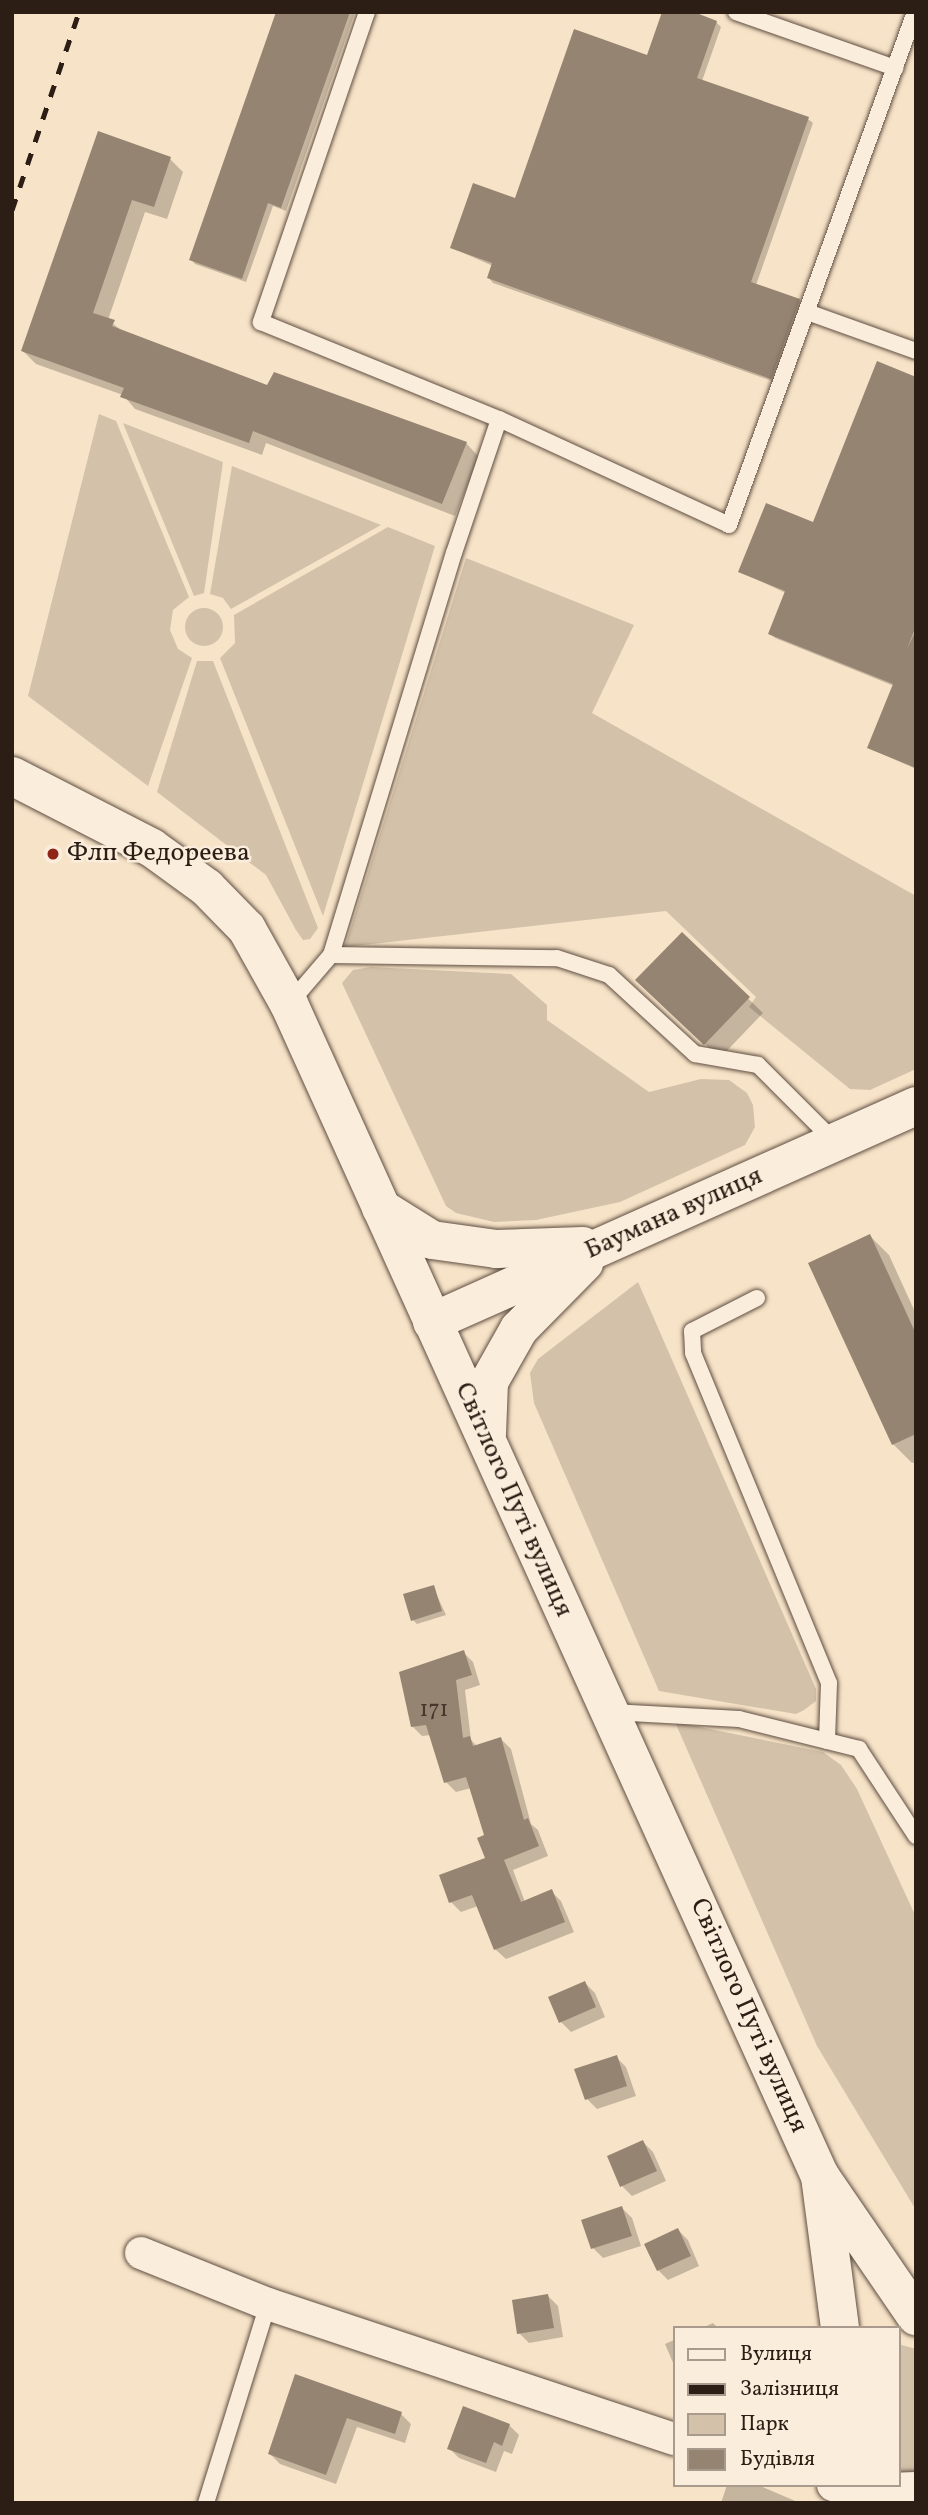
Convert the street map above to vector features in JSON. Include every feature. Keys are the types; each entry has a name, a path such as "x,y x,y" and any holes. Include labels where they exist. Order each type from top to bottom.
{"main road":[{"name":"Світлого Путі вулиця","path":"12,776 152,848 207,888 247,929 289,1004 820,2176 916,2316"},
{"name":"Баумана вулиця","path":"432,1322 916,1106"},
{"path":"381,1208 432,1240 496,1249 602,1246"},
{"path":"487,1443 489,1382 519,1329 602,1246"},
{"path":"820,2176 840,2326"},
{"path":"853,2492 916,2491"}],"street":[{"path":"141,2253 268,2304 673,2439"}],"lane":[{"path":"367,12 261,322 499,419 729,525 915,12"},
{"path":"736,12 895,68"},
{"path":"807,312 916,351"},
{"path":"289,1004 331,955 454,553 499,419"},
{"path":"331,955 557,958 609,975 695,1054 758,1065 836,1142"},
{"path":"757,1298 692,1331 693,1353 830,1683 827,1741"},
{"path":"610,1712 739,1719 859,1749 916,1836"},
{"path":"206,2503 268,2304"}],"green space":[{"path":"99,414 116,421 189,597 173,610 170,630 178,649 192,658 148,786 28,696"},
{"path":"123,423 223,462 204,593 194,596"},
{"path":"232,466 381,525 231,609 223,598 210,594"},
{"path":"388,527 435,546 323,916 220,658 235,643 234,615"},
{"path":"466,558 634,625 592,713 916,896 916,1069 870,1090 850,1089 749,1007 756,997 666,911 345,947"},
{"path":"204,608 218,613 223,627 218,641 204,646 190,641 185,627 190,613"},
{"path":"197,661 213,661 318,928 310,939 303,940 296,930 266,875 157,792"},
{"path":"371,967 511,974 547,1005 547,1020 649,1092 701,1079 729,1080 747,1093 753,1105 755,1127 745,1145 620,1202 536,1220 494,1222 456,1213 446,1206 342,983 353,970"},
{"path":"638,1282 816,1689 816,1701 796,1714 659,1691 534,1403 530,1373 538,1359"},
{"path":"675,1722 823,1752 841,1765 857,1789 916,1917 916,2210 817,2046"},
{"path":"900,2345 916,2349 916,2472 900,2473"}],"building":[{"path":"276,12 350,12 281,208 268,203 242,279 189,260"},
{"path":"662,12 694,12 717,21 697,78 809,117 751,282 800,299 771,379 487,278 492,263 450,248 473,183 515,198 574,29 647,55"},
{"path":"98,131 171,157 154,207 132,200 93,313 115,320 112,326 267,385 274,372 467,442 442,504 253,431 249,443 120,397 124,388 21,351"},
{"path":"877,361 916,377 916,626 907,649 916,630 916,768 867,748 893,684 768,634 785,591 738,572 766,503 813,522"},
{"path":"682,932 750,997 704,1045 635,980"},
{"path":"870,1234 916,1334 916,1434 892,1445 808,1263"},
{"path":"434,1585 442,1611 411,1621 403,1594"},
{"path":"464,1650 472,1675 456,1680 463,1738 470,1736 473,1746 501,1737 524,1820 528,1818 539,1846 504,1860 521,1902 552,1889 565,1922 494,1950 472,1895 449,1903 439,1875 485,1858 477,1838 484,1835 466,1777 444,1783 426,1725 411,1727 399,1672"},
{"path":"585,1981 596,2007 559,2023 548,1997"},
{"path":"617,2055 627,2086 585,2100 574,2069"},
{"path":"643,2140 657,2171 620,2187 607,2156"},
{"path":"622,2206 632,2236 591,2249 581,2220"},
{"path":"678,2228 691,2256 657,2271 644,2244"},
{"path":"548,2294 554,2328 517,2334 512,2300"},
{"path":"295,2374 402,2412 395,2434 347,2418 326,2475 268,2454"},
{"path":"463,2406 510,2424 502,2446 494,2442 486,2463 447,2449"}],"railway":[{"path":"12,210 79,12"}],"place":[{"name":"Флп Федореева","path":"53,854"}]}
